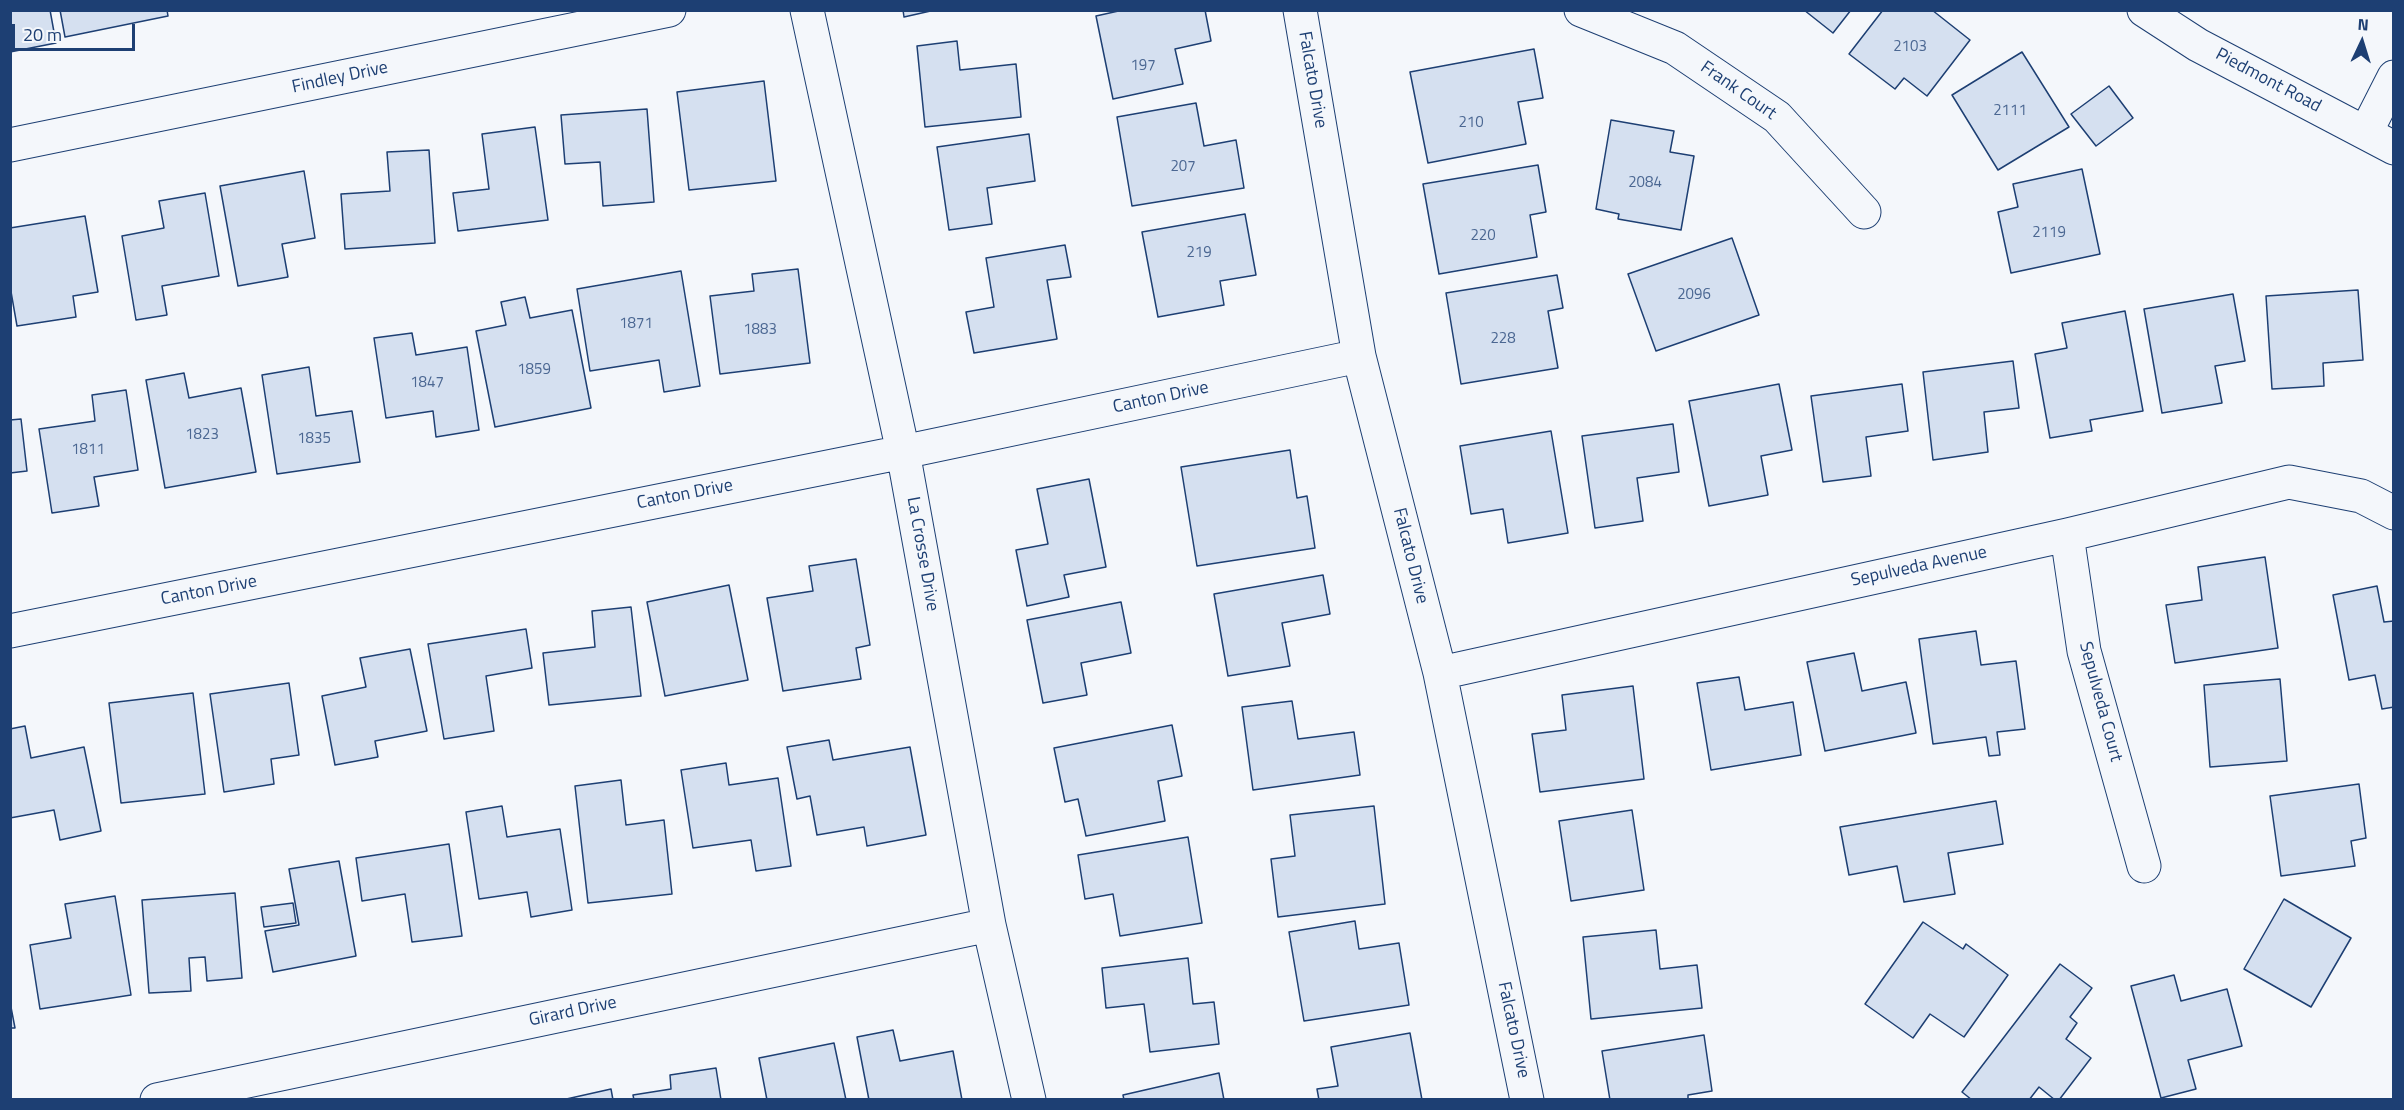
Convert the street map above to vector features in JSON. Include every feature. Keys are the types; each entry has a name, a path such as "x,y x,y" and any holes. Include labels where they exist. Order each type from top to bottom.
{"street":[{"name":"Findley Drive","path":"10,145 669,10"},
{"name":"La Crosse Drive","path":"807,10 903,452 989,925 1029,1100"},
{"name":"Frank Court","path":"1581,10 1675,48 1777,117 1864,212"},
{"name":"Piedmont Road","path":"2144,10 2198,45 2380,140"},
{"name":"Falcato Drive","path":"1307,11 1359,356 1440,673 1527,1100"},
{"path":"2380,140 2394,77"},
{"name":"Canton Drive","path":"10,631 903,452 1359,356"},
{"name":"Sepulveda Avenue","path":"1440,673 2067,535 2289,482 2361,496 2394,513"},
{"name":"Sepulveda Court","path":"2067,535 2084,651 2144,866"},
{"name":"Girard Drive","path":"157,1100 989,925"}],"building":[{"path":"10,10 50,10 56,43 10,52"},
{"path":"60,10 167,10 168,16 65,37"},
{"path":"903,10 935,10 904,17"},
{"path":"1123,10 1205,10 1211,41 1175,49 1183,84 1113,99 1096,16"},
{"path":"1804,10 1851,10 1833,33"},
{"path":"1883,10 1932,10 1970,40 1927,96 1904,78 1895,89 1849,54"},
{"path":"957,41 960,70 1016,64 1021,117 925,127 917,46"},
{"path":"1534,49 1543,98 1518,102 1526,144 1428,163 1410,72"},
{"path":"2022,52 2069,127 1998,170 1952,95"},
{"path":"764,81 776,181 689,190 677,92"},
{"path":"2109,86 2133,118 2096,146 2071,114"},
{"path":"1196,103 1204,146 1236,140 1244,188 1132,206 1117,117"},
{"path":"647,109 654,202 603,206 600,162 565,164 561,115"},
{"path":"1611,120 1674,131 1670,152 1694,156 1681,230 1618,219 1619,214 1596,209"},
{"path":"535,127 548,220 458,231 453,193 489,189 482,134"},
{"path":"1029,134 1035,181 987,188 992,224 949,230 937,147"},
{"path":"429,150 435,243 345,249 341,194 390,191 387,152"},
{"path":"1538,165 1546,212 1530,215 1537,257 1439,274 1423,184"},
{"path":"2082,169 2100,254 2011,273 1998,212 2018,207 2013,184"},
{"path":"304,171 315,238 282,244 288,277 238,286 220,186"},
{"path":"205,193 219,276 162,286 167,315 136,320 122,236 164,228 159,201"},
{"path":"1245,214 1256,275 1220,281 1224,305 1158,317 1142,232"},
{"path":"85,216 98,292 73,296 76,317 17,326 10,286 10,228"},
{"path":"1732,238 1759,315 1656,351 1628,274"},
{"path":"1065,245 1071,277 1047,280 1057,339 974,353 966,312 994,307 986,258"},
{"path":"798,269 810,363 720,374 710,296 754,291 752,274"},
{"path":"681,271 700,386 664,392 659,360 590,371 577,289"},
{"path":"1557,275 1563,308 1548,311 1558,368 1461,384 1446,293"},
{"path":"2358,290 2363,360 2323,363 2324,386 2272,389 2266,296"},
{"path":"2233,294 2245,361 2215,366 2222,403 2162,413 2144,309"},
{"path":"525,297 530,318 572,310 591,408 495,427 476,331 506,325 501,302"},
{"path":"2125,311 2143,411 2090,420 2092,431 2050,438 2035,354 2067,348 2062,323"},
{"path":"412,333 416,355 467,347 479,430 436,437 433,411 386,418 374,338"},
{"path":"2013,361 2019,408 1984,412 1988,452 1933,460 1923,372"},
{"path":"309,367 316,416 352,411 360,462 277,474 262,375"},
{"path":"184,373 189,398 241,388 256,472 165,488 146,380"},
{"path":"1779,384 1792,450 1761,456 1768,495 1709,506 1689,401"},
{"path":"1902,384 1908,431 1866,437 1871,476 1823,482 1811,396"},
{"path":"126,390 138,470 94,477 99,506 52,513 39,429 95,421 92,395"},
{"path":"21,419 27,471 10,473 10,420"},
{"path":"1673,424 1679,472 1637,478 1643,521 1595,528 1582,436"},
{"path":"1551,431 1568,533 1508,543 1503,509 1471,514 1460,446"},
{"path":"1290,450 1297,498 1307,496 1315,548 1197,566 1181,467"},
{"path":"1089,479 1106,567 1064,575 1069,597 1027,606 1016,550 1048,544 1037,489"},
{"path":"2265,557 2278,648 2175,663 2166,605 2202,600 2198,567"},
{"path":"856,559 870,645 856,648 861,679 783,691 767,598 813,591 809,566"},
{"path":"1323,575 1330,614 1282,623 1290,666 1228,676 1214,594"},
{"path":"729,585 748,680 665,696 647,602"},
{"path":"2377,586 2384,622 2394,621 2394,707 2382,709 2375,675 2349,680 2333,595"},
{"path":"1121,602 1131,653 1081,663 1087,695 1043,703 1027,620"},
{"path":"631,607 641,696 549,705 543,653 595,647 592,611"},
{"path":"526,629 532,668 486,676 494,731 444,739 428,644"},
{"path":"1976,631 1981,665 2016,661 2025,729 1997,732 2000,755 1989,756 1986,737 1933,744 1919,639"},
{"path":"410,649 427,731 375,741 378,757 335,765 322,696 366,687 360,658"},
{"path":"1854,653 1862,691 1906,682 1916,733 1825,751 1807,662"},
{"path":"1739,677 1745,710 1793,702 1801,755 1711,770 1697,683"},
{"path":"2280,679 2287,761 2210,767 2204,685"},
{"path":"289,683 299,755 271,759 274,784 224,792 210,694"},
{"path":"1633,686 1644,779 1540,792 1532,734 1566,730 1562,695"},
{"path":"193,693 205,794 121,803 109,703"},
{"path":"1292,701 1298,739 1354,732 1360,775 1253,790 1242,707"},
{"path":"1172,725 1182,776 1158,781 1165,821 1086,836 1078,799 1065,802 1054,748"},
{"path":"25,726 31,758 84,747 101,831 60,840 54,810 10,818 10,729"},
{"path":"829,740 833,760 910,747 926,835 867,846 864,827 817,835 810,796 797,799 787,747"},
{"path":"726,763 729,785 778,778 791,866 756,871 751,840 693,848 681,770"},
{"path":"621,780 626,825 664,820 672,894 588,903 575,786"},
{"path":"2359,784 2366,838 2351,841 2355,866 2281,876 2270,796"},
{"path":"1996,801 2003,844 1948,853 1955,894 1904,902 1897,866 1849,875 1840,827"},
{"path":"502,806 507,837 560,829 572,910 531,917 527,892 479,899 466,812"},
{"path":"1374,806 1385,904 1278,917 1271,859 1295,856 1290,815"},
{"path":"1632,810 1644,890 1571,901 1559,821"},
{"path":"1188,837 1202,923 1120,936 1113,894 1085,899 1078,855"},
{"path":"449,844 462,936 412,942 405,894 362,901 356,858"},
{"path":"339,861 356,956 273,972 265,931 299,925 289,869"},
{"path":"235,893 242,978 207,981 205,957 189,958 191,991 149,993 142,900"},
{"path":"115,896 131,995 40,1009 30,945 71,938 65,904"},
{"path":"2284,899 2351,938 2311,1007 2244,969"},
{"path":"293,903 296,923 264,927 261,907"},
{"path":"1355,921 1359,949 1399,943 1409,1005 1304,1021 1289,932"},
{"path":"1923,922 1963,949 1966,944 2008,975 1964,1037 1930,1014 1913,1038 1865,1004"},
{"path":"1656,930 1660,969 1697,965 1702,1008 1591,1019 1583,937"},
{"path":"1188,958 1193,1004 1214,1002 1219,1044 1150,1052 1144,1004 1106,1008 1102,968"},
{"path":"2060,964 2092,988 2070,1017 2077,1023 2066,1039 2091,1058 2059,1100 2055,1100 2039,1087 2029,1100 1972,1100 1962,1092"},
{"path":"2174,975 2181,1001 2227,989 2242,1046 2188,1060 2196,1089 2161,1098 2131,986"},
{"path":"10,1002 15,1028 10,1028"},
{"path":"893,1030 900,1061 953,1051 962,1100 869,1100 857,1037"},
{"path":"1410,1033 1422,1100 1319,1100 1317,1089 1338,1086 1331,1047"},
{"path":"1704,1035 1712,1091 1688,1095 1688,1100 1610,1100 1602,1051"},
{"path":"834,1043 846,1100 767,1100 759,1058"},
{"path":"716,1068 721,1100 634,1100 633,1095 671,1089 670,1075"},
{"path":"1219,1073 1224,1100 1124,1100 1123,1095"},
{"path":"611,1089 613,1100 562,1100"}]}
